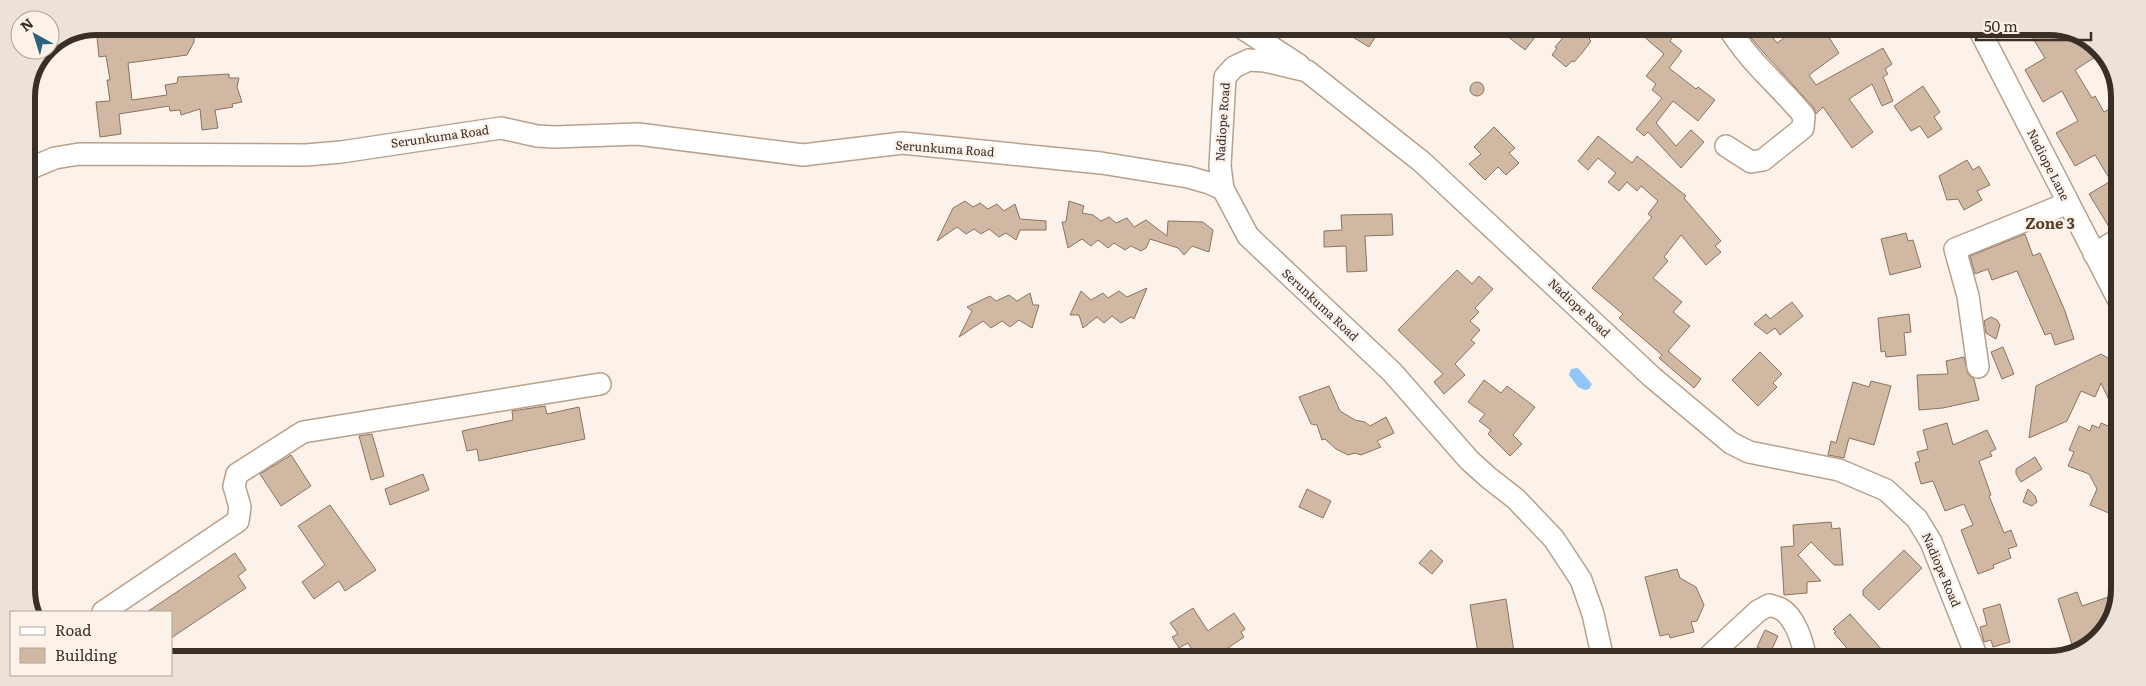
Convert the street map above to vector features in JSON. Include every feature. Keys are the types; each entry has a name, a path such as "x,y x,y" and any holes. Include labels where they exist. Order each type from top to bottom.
{"street":[{"path":"1254,35 1307,71"},
{"path":"1726,146 1751,162 1763,160 1803,128 1804,116 1752,60 1739,45 1734,35"},
{"name":"Nadiope Lane","path":"1982,35 2111,286"},
{"name":"Nadiope Road","path":"1223,189 1220,166 1225,78 1234,67 1249,60 1264,61 1307,71 1422,162 1652,377 1731,442 1749,452 1839,470 1886,490 1901,502 1917,519 1931,542 1974,651"},
{"name":"Serunkuma Road","path":"35,166 55,158 78,154 306,155 341,152 501,128 537,136 555,137 638,134 803,155 902,143 1101,163 1188,177 1223,189 1248,236 1392,372 1470,460 1516,499 1554,538 1580,580 1593,614 1601,651"},
{"path":"1978,367 1968,296 1955,249 2068,203"},
{"path":"2094,254 2111,244"},
{"path":"103,611 238,521 240,507 234,486 238,474 303,432 600,384"},
{"path":"1715,651 1758,611 1769,605 1781,609 1788,615 1800,640 1803,651"}],"water":[{"path":"1578,368 1592,384 1589,389 1585,390 1578,387 1569,375 1571,369"}],"building":[{"path":"97,35 194,35 194,42 187,55 128,63 132,100 167,95 165,85 177,83 178,77 229,74 229,78 239,78 237,87 242,102 232,104 233,107 215,110 218,128 202,130 200,109 181,115 180,110 170,111 169,106 119,114 121,134 100,137 96,102 110,101 107,80 110,80 106,56 99,57"},
{"path":"1349,35 1377,35 1369,47"},
{"path":"1506,35 1537,35 1525,50"},
{"path":"1565,35 1592,35 1589,39 1591,41 1582,53 1574,62 1572,61 1566,67 1552,55 1557,48 1555,47"},
{"path":"1642,35 1669,35 1672,38 1670,41 1682,51 1669,68 1696,89 1698,87 1715,100 1698,121 1673,101 1656,123 1676,146 1691,130 1704,142 1681,168 1648,132 1644,136 1636,129 1662,98 1652,90 1656,84 1646,76 1664,54"},
{"path":"1749,35 1771,35 1777,43 1788,35 1827,35 1839,53 1809,75 1816,85 1883,48 1892,64 1885,69 1888,74 1883,77 1893,101 1882,106 1872,84 1849,99 1873,132 1852,148 1823,107 1816,114 1814,108"},
{"path":"2031,35 2065,37 2080,43 2096,56 2075,70 2092,98 2095,96 2104,112 2111,108 2111,181 2095,155 2075,166 2056,133 2078,121 2062,91 2043,102 2025,70 2045,58"},
{"path":"1474,82 1480,82 1484,89 1480,96 1474,96 1470,92 1470,86"},
{"path":"1923,86 1940,112 1934,117 1942,129 1928,138 1920,126 1911,131 1894,106"},
{"path":"1494,127 1515,148 1509,153 1519,163 1506,175 1498,167 1485,180 1469,164 1481,154 1474,147"},
{"path":"1598,136 1632,163 1637,156 1686,196 1684,198 1721,241 1715,246 1721,252 1706,265 1681,235 1664,257 1668,261 1653,278 1682,302 1673,312 1690,326 1668,351 1701,379 1694,388 1659,358 1662,355 1619,318 1623,314 1592,288 1652,217 1648,214 1658,201 1641,186 1637,191 1627,182 1619,191 1608,182 1616,173 1598,158 1588,170 1578,161"},
{"path":"1967,160 1973,170 1979,166 1990,185 1977,191 1982,200 1964,210 1958,199 1947,200 1939,176"},
{"path":"2111,181 2111,226 2109,227 2089,194"},
{"path":"965,201 973,207 980,203 988,209 997,204 1004,211 1015,204 1020,219 1046,221 1046,230 1020,230 1016,240 1006,233 999,237 989,229 981,234 974,229 966,234 957,227 937,241 953,208"},
{"path":"1069,201 1084,206 1082,213 1093,215 1101,221 1109,217 1116,223 1127,218 1134,227 1146,220 1167,236 1168,221 1203,222 1213,230 1209,252 1192,246 1184,255 1178,248 1150,239 1146,248 1141,251 1131,246 1125,250 1114,243 1108,248 1098,240 1091,246 1082,239 1068,248 1062,222 1066,222"},
{"path":"1392,214 1393,235 1365,236 1367,271 1347,272 1346,246 1324,247 1324,231 1342,230 1341,215"},
{"path":"1906,233 1908,241 1913,240 1921,267 1890,275 1881,239"},
{"path":"2025,234 2033,256 2040,253 2065,311 2074,339 2055,345 2051,333 2045,335 2017,271 1992,280 1988,269 1975,274 1970,256"},
{"path":"1457,270 1472,284 1479,276 1493,289 1475,308 1479,312 1470,321 1480,330 1471,340 1475,343 1455,364 1465,375 1444,394 1434,382 1443,374 1398,330"},
{"path":"1147,288 1134,319 1131,317 1121,323 1112,316 1104,323 1097,317 1083,328 1079,315 1070,315 1081,291 1091,300 1103,293 1108,298 1119,291 1127,297"},
{"path":"1030,293 1033,305 1039,305 1032,328 1019,320 1010,327 1002,321 991,328 983,321 959,337 972,311 967,307 990,296 996,301 1009,295 1017,301"},
{"path":"1792,302 1803,316 1780,335 1775,328 1767,334 1754,324 1766,314 1770,319"},
{"path":"1909,314 1911,332 1904,333 1906,355 1886,357 1885,351 1881,352 1878,318"},
{"path":"1991,317 1997,320 2000,325 1996,339 1986,333 1984,321"},
{"path":"2003,347 2014,374 2002,379 1991,352"},
{"path":"1760,352 1782,374 1773,383 1777,387 1758,406 1732,380"},
{"path":"2101,354 2111,360 2111,399 2109,400 2101,383 2095,397 2081,391 2067,421 2029,438 2036,386"},
{"path":"1964,357 1968,374 1974,379 1979,400 1943,408 1919,410 1917,375 1948,374 1946,361"},
{"path":"1484,380 1501,393 1507,386 1535,407 1513,435 1522,444 1510,456 1488,434 1491,430 1479,421 1485,414 1468,402"},
{"path":"1871,381 1891,386 1874,445 1849,438 1844,458 1828,455 1831,441 1836,443 1853,382 1869,387"},
{"path":"1329,386 1340,411 1370,426 1386,417 1394,433 1377,441 1381,447 1361,455 1355,453 1348,455 1336,449 1325,439 1322,440 1317,425 1311,424 1299,397"},
{"path":"545,406 547,414 579,407 585,439 479,461 477,449 467,451 462,431 513,420 512,411"},
{"path":"1947,423 1953,445 1987,430 1996,449 1990,452 1992,456 1979,461 1991,495 1989,496 2004,533 2011,530 2017,546 2008,549 2011,558 1993,565 1994,568 1978,574 1961,530 1973,525 1964,504 1945,511 1933,481 1921,484 1915,463 1920,461 1917,452 1928,449 1923,430"},
{"path":"2101,423 2111,427 2111,514 2090,505 2097,489 2089,474 2068,466 2074,452 2069,450 2079,426 2090,431 2092,425 2099,428"},
{"path":"372,434 384,476 371,480 359,436"},
{"path":"291,455 311,486 281,506 260,474"},
{"path":"2035,457 2042,469 2021,482 2016,474 2016,469"},
{"path":"423,474 429,490 390,505 385,489"},
{"path":"1307,489 1331,501 1323,518 1299,507"},
{"path":"2028,489 2035,496 2037,502 2032,506 2023,502"},
{"path":"330,505 376,570 345,591 339,581 314,599 302,582 325,565 298,526"},
{"path":"1831,522 1832,529 1840,528 1843,565 1834,565 1811,542 1798,555 1821,581 1807,582 1807,593 1784,595 1781,547 1794,546 1793,525"},
{"path":"1431,550 1443,561 1432,574 1419,563"},
{"path":"1904,550 1922,568 1879,610 1863,595 1863,590"},
{"path":"235,553 246,570 238,576 246,588 172,637 172,611 148,611"},
{"path":"1677,569 1680,578 1696,587 1704,605 1697,621 1691,622 1694,632 1670,638 1669,634 1660,636 1645,577"},
{"path":"2077,592 2082,606 2110,596 2109,605 2101,624 2087,638 2073,647 2058,599"},
{"path":"1506,599 1514,651 1478,651 1470,605"},
{"path":"2000,604 2010,642 1993,647 1991,640 1984,642 1980,627 1987,625 1983,609"},
{"path":"1193,608 1208,631 1234,613 1245,629 1241,632 1244,637 1224,651 1193,651 1188,643 1179,648 1172,637 1178,634 1170,623"},
{"path":"1850,614 1883,651 1849,651 1834,633 1836,632 1833,629"},
{"path":"1765,630 1778,636 1771,651 1757,647"}],"district":[{"name":"Zone 3","path":"2050,224"}]}
